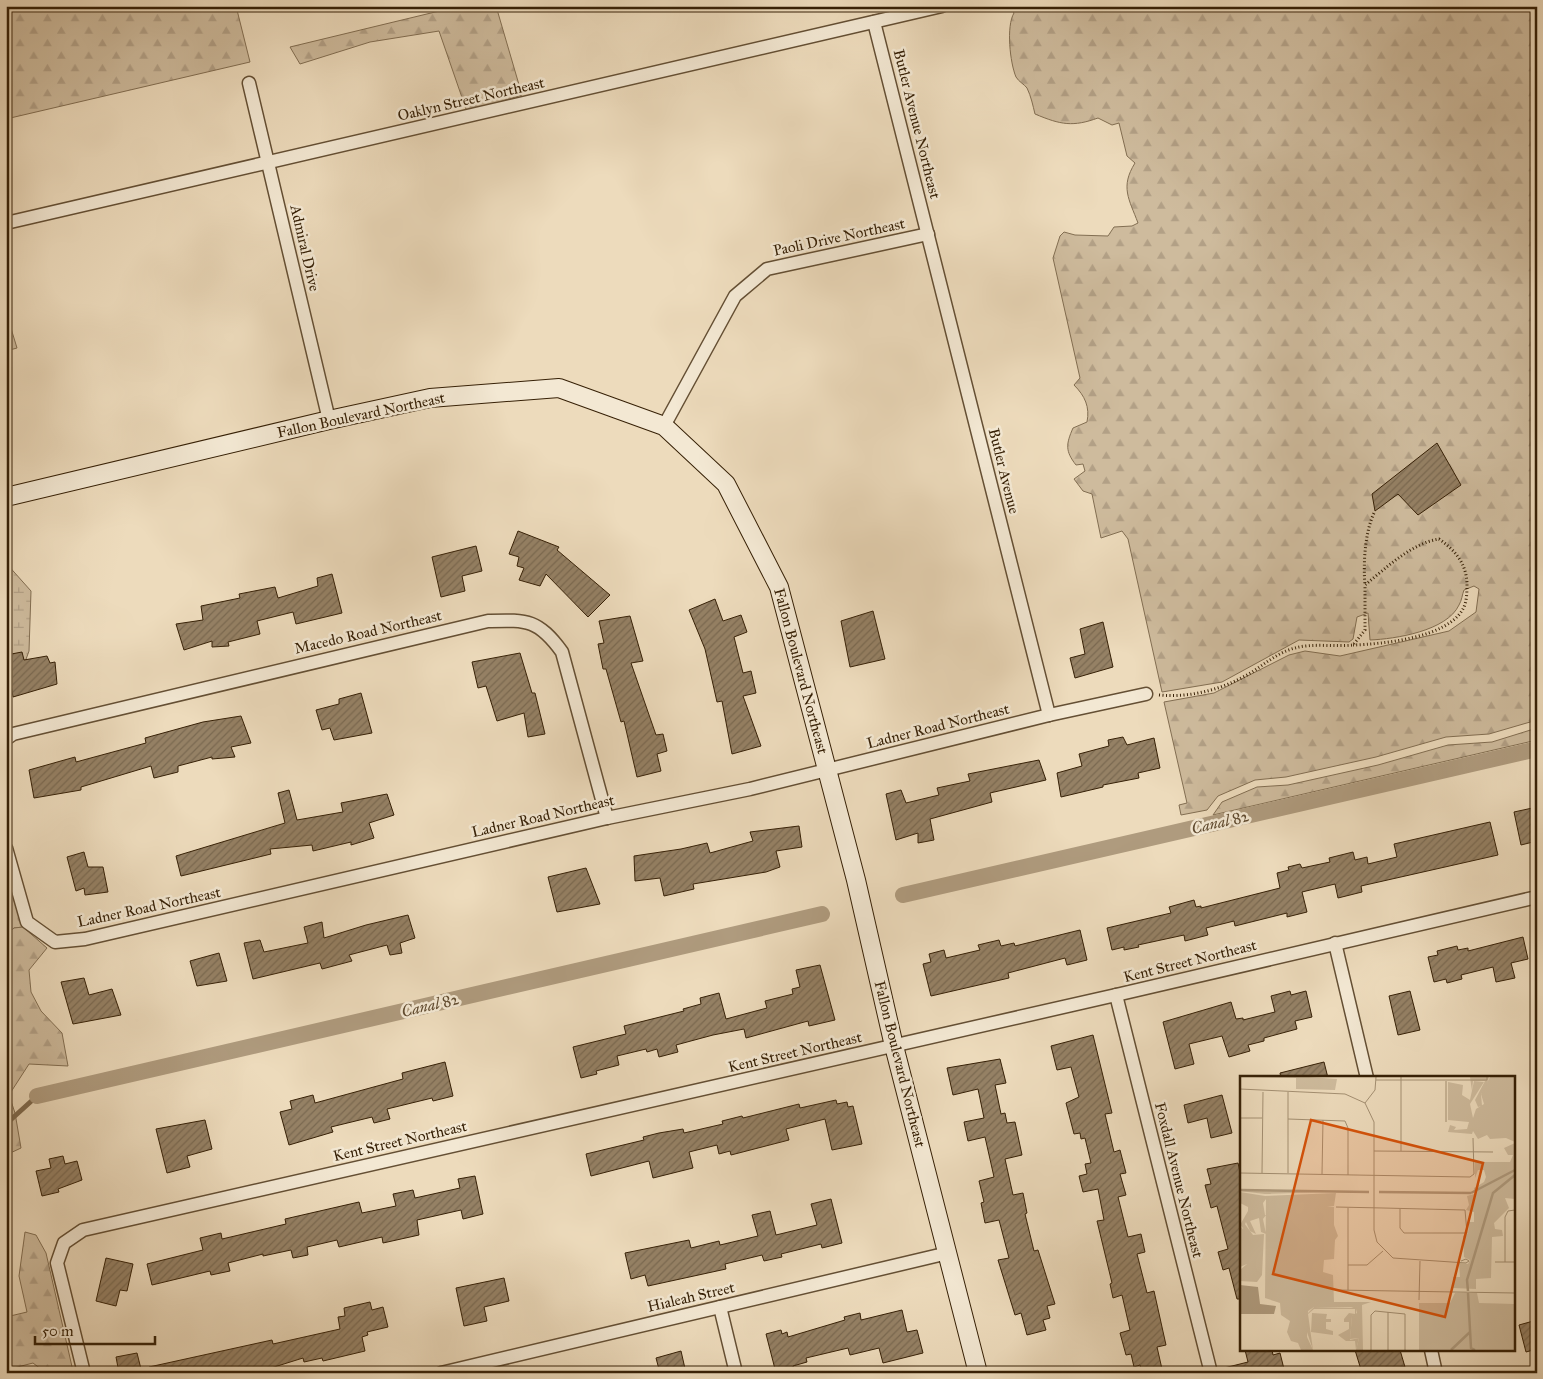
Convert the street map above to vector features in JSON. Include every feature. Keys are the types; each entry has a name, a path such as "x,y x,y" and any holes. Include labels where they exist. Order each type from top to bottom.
{"street":[{"name":"Oaklyn Street Northeast","path":"6,222 942,6"},
{"name":"Butler Avenue Northeast","path":"874,22 928,234"},
{"name":"Admiral Drive","path":"249,83 329,420"},
{"name":"Paoli Drive Northeast","path":"664,426 734,296 767,269 928,234"},
{"name":"Butler Avenue","path":"928,234 1049,715"},
{"name":"Fallon Boulevard Northeast","path":"6,497 329,420 430,398 560,388 664,426 726,484 779,587 864,912 894,1046 978,1373"},
{"name":"Macedo Road Northeast","path":"6,739 13,734 23,731 488,621 519,620 536,625 549,634 562,652 607,818"},
{"name":"Ladner Road Northeast","path":"6,848 27,922 55,942 85,939 607,818 750,789 1049,715 1146,694"},
{"name":"Kent Street Northeast","path":"84,1373 56,1263 64,1243 83,1230 894,1046 1537,896"},
{"path":"1335,943 1367,1076"},
{"name":"Foxdall Avenue Northeast","path":"1116,995 1211,1373"},
{"name":"Hialeah Street","path":"441,1373 948,1253"},
{"path":"720,1307 736,1373"},
{"path":"1431,1352 1436,1373"}],"path":[{"path":"1353,645 1365,630 1366,586 1364,567 1369,522 1375,511"},
{"path":"1146,694 1165,696 1210,691 1227,685 1295,648 1380,644 1415,637 1455,620 1464,608 1467,592 1466,575 1460,559 1450,547 1439,539 1427,541 1389,566 1366,586"}],"green space":[{"path":"6,6 236,6 250,62 6,119"},
{"path":"460,6 496,6 522,95 467,112 439,31 370,42 300,64 290,47"},
{"path":"1009,6 1537,6 1537,720 1489,734 1446,737 1376,757 1286,777 1255,780 1218,796 1207,810 1181,815 1179,805 1187,803 1164,702 1214,693 1289,655 1305,651 1340,656 1449,631 1476,612 1479,589 1474,586 1464,590 1460,603 1453,614 1444,621 1419,632 1393,638 1370,640 1368,613 1357,617 1353,639 1349,642 1299,640 1222,682 1162,692 1128,539 1122,531 1101,538 1092,494 1083,491 1074,479 1085,471 1083,464 1076,465 1072,460 1068,451 1068,443 1073,428 1087,422 1088,411 1084,398 1074,385 1080,378 1053,258 1060,236 1064,232 1075,235 1108,236 1114,227 1132,226 1138,223 1129,200 1127,186 1130,171 1135,163 1127,156 1119,123 1112,125 1098,118 1081,123 1067,124 1052,121 1035,114 1027,88 1017,79 1014,71 1010,27 1014,13"},
{"path":"6,312 17,348 6,351"},
{"path":"6,563 31,591 29,651 13,695 6,670"},
{"path":"1537,728 1537,740 1213,815 1222,802 1257,787 1288,785 1378,765 1448,745 1492,742"},
{"path":"6,877 23,927 14,928 6,935"},
{"path":"23,927 47,948 29,970 31,992 41,1011 62,1033 68,1066 29,1064 9,1095 15,1113 21,1148 6,1155 6,935 14,928"},
{"path":"25,1232 36,1235 46,1253 73,1371 46,1373 33,1363 6,1370 6,1317 27,1312 19,1276"}],"building":[{"path":"1437,443 1461,485 1418,515 1398,494 1375,511 1372,494"},
{"path":"518,531 559,547 557,550 610,595 588,617 546,574 540,586 519,580 524,568 517,566 519,557 509,554"},
{"path":"476,546 482,571 462,576 465,591 441,597 432,557"},
{"path":"332,574 342,613 296,624 293,612 257,621 260,634 228,642 229,646 212,647 212,641 184,650 176,624 203,620 201,606 240,598 239,594 275,587 278,598 318,586 317,578"},
{"path":"715,599 723,621 741,615 747,632 734,637 743,673 751,671 756,693 743,696 761,746 732,754 722,701 717,702 705,649 689,610"},
{"path":"873,611 885,659 850,667 841,621"},
{"path":"630,616 643,661 631,663 656,735 663,734 667,751 657,754 661,771 637,777 624,721 621,722 606,669 603,669 598,644 604,643 599,621"},
{"path":"1103,622 1113,667 1075,678 1070,658 1085,654 1080,629"},
{"path":"22,652 24,660 47,656 50,663 55,662 57,684 13,697 6,655"},
{"path":"520,653 532,693 535,693 545,734 528,737 524,713 497,721 486,686 478,688 472,662"},
{"path":"361,693 372,733 334,740 330,728 322,730 316,710 339,704 339,699"},
{"path":"241,716 251,743 231,747 235,757 212,759 212,757 178,766 178,772 154,778 151,766 81,787 81,790 34,798 29,770 75,757 76,762 146,743 145,738 203,722"},
{"path":"1123,737 1127,745 1154,738 1160,768 1138,773 1139,778 1103,785 1103,787 1061,797 1057,773 1082,766 1079,754 1109,746 1108,740"},
{"path":"1039,760 1046,780 990,793 992,802 930,819 934,840 918,843 918,833 896,840 886,794 901,790 906,803 939,795 937,788 970,781 968,774"},
{"path":"289,790 297,820 343,812 341,803 387,794 394,815 369,823 374,838 351,845 351,842 313,851 312,845 270,849 271,854 181,876 176,856 285,823 278,793"},
{"path":"1537,807 1537,841 1521,845 1514,812"},
{"path":"1490,822 1498,855 1361,886 1362,892 1338,898 1335,884 1302,892 1307,912 1287,917 1287,913 1235,926 1234,921 1206,928 1208,935 1185,941 1184,935 1138,945 1139,947 1124,950 1124,947 1112,950 1107,928 1171,913 1169,907 1194,900 1196,907 1201,906 1201,908 1280,888 1277,873 1289,870 1288,867 1300,864 1302,868 1330,862 1329,858 1353,852 1355,860 1367,857 1368,864 1397,857 1394,844"},
{"path":"799,826 802,847 776,851 780,867 766,872 693,884 694,889 664,896 660,878 635,881 634,856 707,843 710,853 753,841 750,832"},
{"path":"84,852 88,867 103,867 108,892 85,895 84,888 76,891 67,857"},
{"path":"586,868 600,904 557,912 548,877"},
{"path":"408,915 415,938 400,943 402,953 390,955 387,945 349,955 352,961 322,969 320,963 253,979 244,943 260,940 264,952 308,943 304,927 322,922 324,938"},
{"path":"1080,930 1087,960 1067,965 1065,958 1008,973 1009,978 931,996 923,964 931,962 929,954 944,950 946,958 980,950 978,945 999,940 1001,946 1014,943 1015,946"},
{"path":"1523,937 1528,959 1511,963 1515,978 1496,982 1493,967 1461,975 1462,979 1447,983 1446,979 1434,982 1428,957 1438,955 1437,951 1457,946 1458,950 1468,948 1468,951"},
{"path":"219,953 227,981 197,986 190,961"},
{"path":"820,965 835,1020 809,1026 808,1021 746,1038 744,1029 713,1035 676,1045 678,1052 659,1057 657,1049 647,1052 646,1049 617,1056 619,1065 596,1071 597,1074 581,1078 573,1047 626,1034 624,1026 684,1011 683,1009 701,1004 700,998 719,993 726,1019 767,1008 765,1001 793,994 792,989 800,987 796,970"},
{"path":"84,978 89,995 112,989 121,1015 73,1024 61,982"},
{"path":"1290,991 1291,995 1306,991 1312,1017 1295,1021 1297,1029 1264,1038 1264,1041 1248,1045 1250,1051 1229,1057 1222,1036 1189,1044 1194,1064 1175,1069 1163,1022 1231,1002 1236,1019 1243,1018 1243,1020 1275,1012 1271,996"},
{"path":"1410,991 1420,1030 1398,1035 1389,996"},
{"path":"1093,1035 1112,1113 1105,1114 1114,1152 1120,1150 1126,1173 1120,1174 1126,1195 1118,1197 1128,1237 1141,1234 1145,1252 1137,1254 1147,1293 1154,1291 1166,1345 1157,1347 1162,1369 1146,1373 1142,1373 1140,1365 1134,1367 1131,1354 1126,1355 1120,1333 1130,1330 1122,1295 1113,1298 1110,1284 1112,1283 1097,1221 1104,1220 1098,1189 1083,1192 1079,1176 1087,1174 1085,1164 1091,1163 1085,1138 1081,1139 1080,1133 1074,1134 1066,1103 1079,1097 1071,1067 1057,1070 1051,1046"},
{"path":"1000,1059 1006,1083 995,1085 1001,1114 1005,1113 1007,1123 1015,1122 1022,1155 1005,1159 1013,1195 1023,1193 1027,1213 1025,1214 1034,1251 1038,1250 1055,1304 1047,1306 1050,1318 1043,1320 1046,1330 1027,1335 1021,1313 1015,1315 998,1260 1009,1258 999,1220 985,1223 981,1203 984,1202 979,1181 994,1177 985,1137 968,1141 964,1122 984,1118 978,1089 953,1095 947,1068"},
{"path":"445,1062 453,1096 433,1101 432,1098 387,1109 390,1119 374,1123 372,1117 331,1127 333,1132 289,1145 280,1112 292,1109 290,1101 313,1095 315,1103 403,1079 402,1073"},
{"path":"1324,1062 1328,1076 1281,1076 1280,1073"},
{"path":"1222,1095 1232,1133 1211,1138 1207,1118 1188,1123 1184,1105"},
{"path":"836,1100 837,1104 847,1102 848,1107 853,1106 862,1144 832,1150 825,1119 786,1129 789,1140 731,1155 730,1151 719,1154 717,1145 689,1152 693,1168 653,1178 649,1161 591,1176 586,1154 644,1140 643,1137 659,1133 683,1129 684,1133 723,1124 722,1121 742,1116 743,1118 799,1104 800,1108"},
{"path":"205,1120 212,1149 187,1156 190,1167 167,1173 156,1129"},
{"path":"63,1156 65,1164 77,1161 82,1180 58,1189 59,1192 42,1196 36,1171 51,1168 49,1159"},
{"path":"1238,1163 1240,1172 1240,1299 1237,1299 1229,1268 1223,1270 1218,1252 1228,1249 1217,1206 1211,1208 1205,1185 1211,1184 1207,1169"},
{"path":"475,1176 483,1214 463,1219 461,1210 417,1220 419,1235 383,1243 382,1237 339,1247 337,1240 307,1247 308,1255 293,1258 291,1250 263,1256 263,1254 228,1263 230,1271 211,1275 210,1271 152,1285 147,1264 203,1250 200,1238 221,1233 222,1239 286,1224 285,1219 359,1202 362,1213 396,1206 393,1194 413,1190 415,1198 460,1188 458,1179"},
{"path":"831,1199 842,1243 822,1248 821,1244 781,1254 782,1257 764,1261 762,1255 725,1264 726,1269 648,1286 645,1275 631,1279 625,1253 689,1240 691,1248 719,1241 720,1245 758,1236 752,1215 770,1211 776,1235 817,1225 811,1204"},
{"path":"106,1258 133,1264 127,1291 120,1290 116,1306 96,1301"},
{"path":"504,1278 509,1301 484,1307 487,1321 464,1326 456,1288"},
{"path":"370,1302 372,1310 383,1307 388,1327 367,1332 368,1335 362,1337 365,1351 323,1361 322,1358 304,1362 303,1358 255,1373 150,1373 149,1367 272,1340 273,1344 340,1329 338,1317 345,1316 344,1308"},
{"path":"902,1310 907,1332 917,1330 923,1353 883,1363 879,1348 850,1355 848,1348 806,1358 807,1362 793,1366 794,1370 776,1373 766,1334 781,1330 782,1334 787,1332 788,1337 845,1320 844,1317 860,1313 861,1320"},
{"path":"1537,1320 1537,1349 1526,1352 1519,1325"},
{"path":"681,1351 686,1373 660,1373 656,1358"},
{"path":"1246,1352 1272,1352 1273,1355 1280,1353 1285,1373 1225,1373 1224,1368 1248,1362"},
{"path":"1356,1352 1401,1352 1405,1367 1393,1368 1394,1373 1362,1373"},
{"path":"137,1353 142,1373 119,1373 116,1357"}],"waterway":[{"name":"Canal 82","path":"903,895 1537,749"},
{"name":"Canal 82","path":"37,1096 822,914"},
{"path":"6,1124 37,1096"}]}
